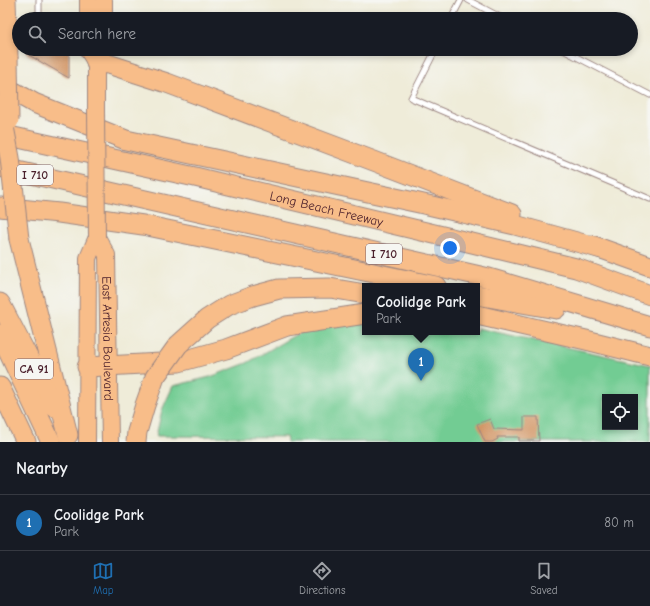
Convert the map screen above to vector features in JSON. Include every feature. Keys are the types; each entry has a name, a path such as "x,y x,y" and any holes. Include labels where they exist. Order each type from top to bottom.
{"highway":[{"path":"5,163 8,57 6,0"},
{"path":"98,56 108,64 174,86 650,266"},
{"path":"0,84 34,103 126,140 419,202 515,225 602,249"},
{"path":"0,106 5,163 19,240 64,440"},
{"path":"0,126 28,134 170,166 195,177"},
{"name":"Long Beach Freeway","path":"0,134 195,177 576,268 650,296"},
{"name":"I 710","path":"5,163 489,278 646,325"},
{"path":"0,207 59,213 143,225 422,283"},
{"path":"136,442 137,432 155,377 178,345 207,319 229,305 253,296 279,289 330,288 362,293"},
{"path":"480,295 646,325"},
{"name":"CA 91","path":"0,303 64,440"},
{"path":"87,367 179,362 226,349 287,326 362,314"},
{"path":"480,316 650,356"},
{"path":"0,334 64,440"},
{"path":"0,353 43,442"},
{"name":"CA 91","path":"0,387 26,442"}],"main road":[{"path":"88,0 88,12"},
{"path":"104,0 104,12"},
{"name":"East Artesia Boulevard","path":"87,442 88,258 97,237 95,56"},
{"name":"East Artesia Boulevard","path":"97,237 106,255 110,442"}],"lane":[{"path":"39,0 39,12"},
{"path":"454,12 460,0"},
{"path":"468,0 491,12"},
{"path":"432,56 410,98 650,199"},
{"path":"575,56 650,95"}],"green space":[{"path":"362,319 362,335 480,335 480,329 650,365 650,442 287,442 286,437 156,436 162,410 173,386 210,377 247,363 307,328"}],"building":[{"path":"30,56 69,56 69,78"},
{"path":"524,417 538,417 539,441 519,441 519,437 497,437 498,439 492,442 485,442 477,424 490,419 494,429 524,430"}],"place":[{"name":"Coolidge Park","path":"421,381"}]}
